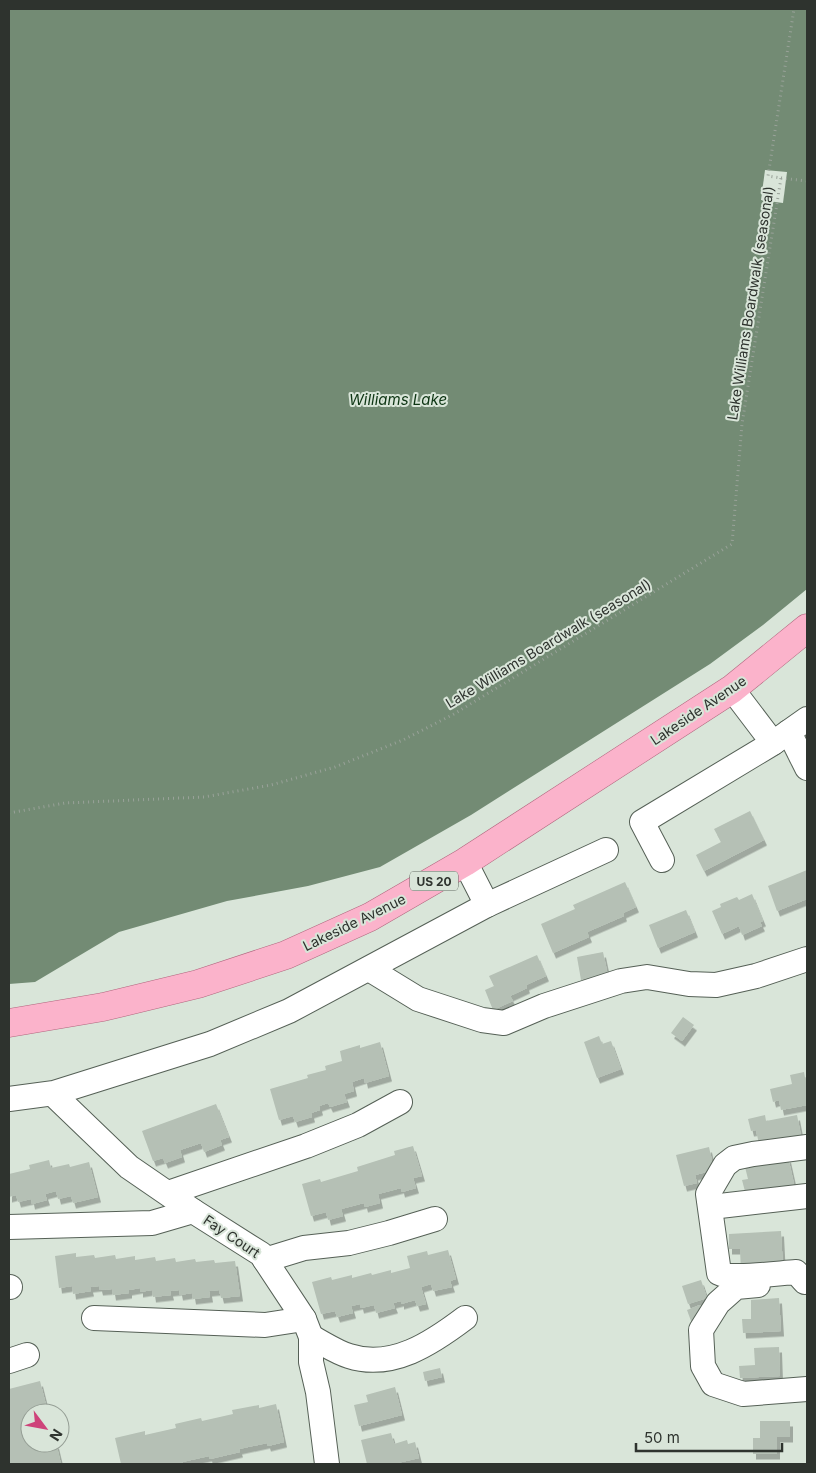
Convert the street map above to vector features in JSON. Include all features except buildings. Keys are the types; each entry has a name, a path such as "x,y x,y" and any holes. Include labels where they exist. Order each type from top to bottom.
{"main road":[{"name":"Lakeside Avenue","path":"9,1023 103,1007 153,996 224,976 286,955 370,917 465,862 732,689 807,628"}],"street":[{"path":"732,689 790,731 807,768"},
{"path":"662,860 642,822 790,731"},
{"path":"9,1099 53,1094 210,1044 289,1011 487,905 606,850"},
{"path":"465,862 487,905"},
{"path":"369,968 418,999 482,1020 504,1023 544,1006 621,981 647,977 689,984 716,985 756,976 807,959"},
{"name":"Fay Court","path":"53,1094 129,1166 193,1211 261,1254 308,1328"},
{"path":"168,1193 306,1146 358,1125 400,1102"},
{"path":"806,1281 796,1272 738,1276 724,1276 719,1273 708,1194 726,1165 734,1158 807,1147"},
{"path":"711,1207 807,1196"},
{"path":"9,1226 152,1222 193,1211"},
{"path":"265,1260 304,1248 349,1243 435,1219"},
{"path":"806,1281 736,1287 718,1303 701,1330 702,1366 713,1384 743,1394 807,1389"},
{"path":"94,1318 308,1328 349,1356 377,1360 400,1356 420,1348 465,1318"},
{"path":"308,1328 311,1362 318,1392 322,1463"}],"path":[{"name":"Lake Williams Boardwalk (seasonal)","path":"794,9 768,176 807,181"},
{"name":"Lake Williams Boardwalk (seasonal)","path":"9,813 66,803 204,797 271,785 335,767 403,740 454,714 732,544 742,424 781,178"}],"water":[{"name":"Williams Lake","path":"9,9 807,9 807,589 763,625 710,664 471,815 380,867 308,886 227,901 119,932 35,982 9,984"}],"pier":[{"path":"765,170 787,172 783,203 761,200"}]}
